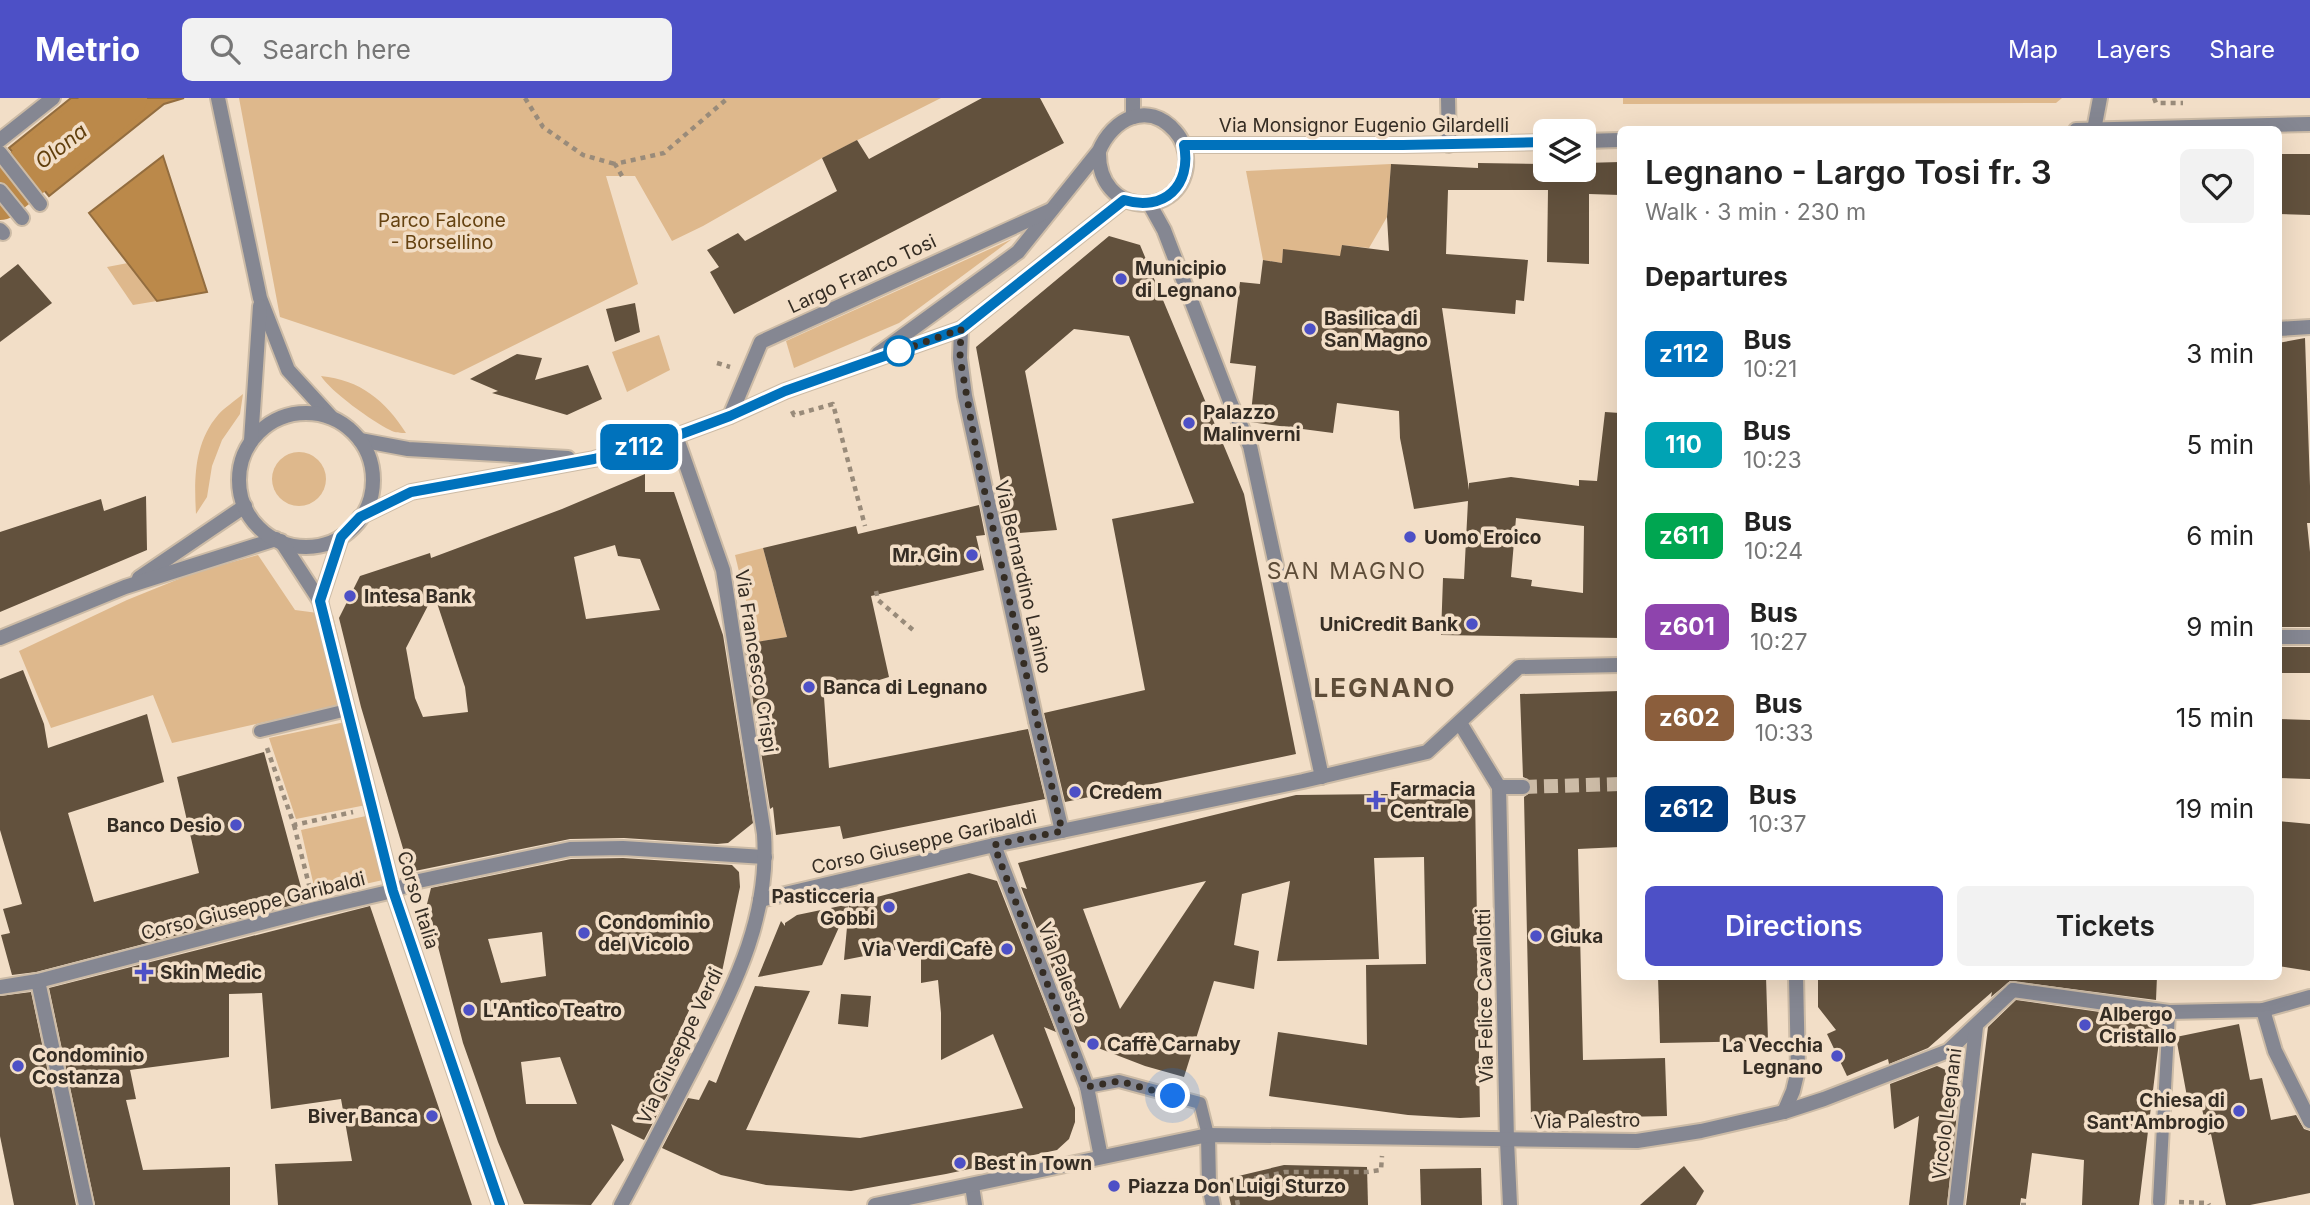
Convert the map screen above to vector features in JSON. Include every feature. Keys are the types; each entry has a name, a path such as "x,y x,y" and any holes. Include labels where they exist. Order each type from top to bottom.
{"street":[{"path":"0,140 53,98"},
{"path":"218,98 260,298 288,370 332,418"},
{"path":"1099,151 1103,180 1112,192 1124,200 1136,204 1161,200 1180,182 1185,171 1184,145 1170,125 1158,119 1133,117 1133,98"},
{"path":"1448,98 1449,145"},
{"path":"2095,126 2100,98"},
{"name":"Largo Franco Tosi","path":"865,363 1018,252 1099,151 1114,127 1133,117"},
{"path":"2224,126 2310,124"},
{"path":"1596,141 1617,140"},
{"name":"Via Monsignor Eugenio Gilardelli","path":"1184,145 1533,142"},
{"path":"0,153 40,204"},
{"path":"0,191 22,218"},
{"name":"Largo Franco Tosi","path":"360,517 411,492 594,459 676,436 730,416 785,391 961,329 1124,200"},
{"path":"1149,203 1164,230 1231,404 1251,446 1322,777"},
{"name":"Largo Franco Tosi","path":"730,416 761,342 1052,209"},
{"path":"251,441 260,298"},
{"path":"2282,329 2310,327"},
{"name":"Via Bernardino Lanino","path":"961,329 960,358 965,396 1062,831"},
{"path":"310,413 332,418 348,427 360,440 369,456 372,492 366,509 341,537 323,545 304,547 278,540 263,531 245,506 240,490 240,473 243,456 251,441 267,425 288,415 310,413"},
{"name":"Via Francesco Crispi","path":"676,436 723,570 764,834 765,857"},
{"name":"Largo Franco Tosi","path":"360,440 408,449 594,459"},
{"path":"125,587 245,506"},
{"path":"320,601 341,537"},
{"path":"0,638 125,587 278,540"},
{"name":"Corso Italia","path":"278,540 320,601 393,891 500,1205"},
{"path":"2282,638 2310,637"},
{"name":"Corso Giuseppe Garibaldi","path":"760,900 994,845 1322,777 1427,752 1519,667 1617,665"},
{"path":"1460,723 1499,787 1523,787"},
{"name":"Via Felice Cavallotti","path":"1499,787 1510,1205"},
{"name":"Via Palestro","path":"994,845 1087,1087 1101,1157"},
{"name":"Corso Giuseppe Garibaldi","path":"0,985 38,981 393,891 414,882 569,849 623,848 765,857"},
{"name":"Via Giuseppe Verdi","path":"621,1205 729,997 753,935 765,857"},
{"path":"1784,1112 1798,1070 1797,980"},
{"path":"38,981 86,1205"},
{"path":"2013,983 2169,1012 2263,1010 2310,997"},
{"name":"Via Palestro","path":"1208,1135 1637,1142 1701,1131 1784,1112 1948,1051 1976,1027 2013,983"},
{"path":"2263,1010 2275,1051 2310,1121"},
{"name":"Vicolo Legnani","path":"1956,1205 1976,1027"},
{"path":"875,1205 1208,1135 1209,1185 1213,1205"},
{"path":"972,1186 975,1205"}],"lane":[{"path":"260,731 348,710"},
{"path":"2159,1202 2169,1012"},
{"path":"1087,1087 1119,1081 1200,1103 1208,1135"}],"path":[{"path":"525,98 543,127 583,155 615,164 664,153 729,98"},
{"path":"615,164 622,176"},
{"path":"833,404 865,526"},
{"path":"876,591 878,600 913,631"},
{"path":"260,731 294,825 315,909"},
{"path":"294,825 372,808"},
{"path":"1238,1205 1235,1191 1239,1182 1285,1172 1367,1172"},
{"path":"2159,1202 2209,1205"},
{"path":"2021,1205 2027,1205"}],"green space":[{"name":"Parco Falcone - Borsellino","path":"239,98 941,98 822,158 672,241 635,176 606,176 638,284 454,375 280,317"},
{"path":"1623,98 2062,98 2056,103 1623,104"},
{"path":"1391,164 1387,217 1369,248 1342,245 1339,271 1283,250 1282,263 1263,260 1246,171"},
{"path":"1012,239 899,323 794,368 786,341"},
{"path":"128,263 157,301 133,305 107,267"},
{"path":"659,335 670,370 627,392 612,352"},
{"path":"321,376 348,382 370,394 389,411 406,433 392,431 373,420 342,398"},
{"path":"243,394 240,414 222,440 212,466 207,497 196,514 197,462 204,437 218,415"},
{"path":"299,452 318,460 326,479 318,498 299,506 280,498 272,479 280,460"},
{"path":"763,548 787,637 756,642 735,555"},
{"path":"258,555 295,610 333,615 354,702 172,743 153,695 51,728 19,651 127,600 196,572"},
{"path":"345,722 366,805 296,819 269,738"},
{"path":"366,816 383,880 316,895 301,830"}],"water":[{"path":"71,98 184,98 164,104 49,196 9,148"},
{"path":"163,156 207,292 157,301 89,213"}],"building":[{"path":"982,98 1040,98 1064,143 734,314 710,272 719,267 707,250 738,233 745,241 837,191 822,158 857,140 869,159"},
{"path":"2282,154 2310,154 2310,215 2282,214"},
{"path":"1617,162 1617,195 1589,194 1589,264 1547,262 1548,190 1448,190 1446,254 1528,260 1524,301 1516,300 1515,314 1442,308 1469,490 1469,483 1511,477 1579,486 1579,480 1597,481 1605,412 1617,413 1617,638 1441,635 1443,578 1464,579 1468,501 1414,509 1400,438 1399,411 1337,403 1333,433 1250,422 1256,366 1230,363 1240,282 1260,284 1263,260 1282,263 1283,249 1340,256 1342,245 1389,251 1387,217 1391,164 1478,168 1478,163 1533,164 1533,182 1596,182 1596,163","holes":["1516,518 1584,526 1583,593 1531,586 1532,580 1511,577"]},
{"path":"1109,236 1140,245 1244,494 1296,754 1065,802 1044,713 1145,690 1112,519 1194,503 1129,336 1074,329 1025,371 1057,530 1005,534 998,500 1004,499 976,347"},
{"path":"18,264 52,303 0,342 0,278"},
{"path":"635,303 640,332 615,342 606,309"},
{"path":"2305,338 2310,486 2310,523 2307,523 2310,552 2310,627 2282,627 2282,342"},
{"path":"517,354 542,358 535,380 588,365 602,399 567,415 492,393 498,391 470,379"},
{"path":"645,474 645,492 674,492 723,635 753,823 728,843 624,838 570,839 410,872 361,707 339,618 360,576 430,553 431,558 562,509","holes":["615,545 618,556 640,559 660,610 586,619 574,557","434,594 465,687 468,712 423,717 415,698 406,648"]},
{"path":"146,496 147,550 0,612 0,532 101,499 104,511"},
{"path":"979,505 985,535 976,536 984,570 871,596 889,677 824,697 829,768 1028,729 1045,799 843,839 840,826 776,835 744,644 787,637 763,548 856,526 858,534"},
{"path":"2282,647 2310,647 2310,673 2282,673"},
{"path":"23,670 44,724 48,748 147,714 164,782 68,813 94,902 199,873 177,777 264,752 305,902 36,972 12,975 1,935 10,933 3,909 22,904 0,830 0,679"},
{"path":"1617,691 1617,847 1578,849 1583,1060 1665,1058 1667,1116 1531,1119 1524,797 1531,792 1533,786 1523,777 1520,694"},
{"path":"2282,719 2310,720 2310,779 2282,778"},
{"path":"1475,793 1480,1117 1408,1115 1269,1096 1278,1032 1367,1045 1366,965 1426,964 1424,857 1374,858 1379,959 1277,961 1290,881 1242,894 1234,945 1259,951 1254,989 1214,981 1184,1077 1145,1066 1080,1041 1021,887 1027,889 1018,863 1296,795","holes":["1206,881 1120,1009 1083,909"]},
{"path":"2282,821 2310,824 2310,971 2282,967"},
{"path":"623,858 732,865 739,872 740,887 720,981 704,977 653,1091 668,1094 644,1140 611,1124 624,1160 591,1205 524,1204 498,1142 463,1043 427,904 431,888 571,859","holes":["542,932 546,976 501,983 488,939","560,1057 577,1104 526,1104 521,1062"]},
{"path":"969,873 997,881 1056,1032 1044,1027 1075,1108 1075,1122 1069,1139 1057,1150 851,1191 766,1185 721,1175 662,1148 688,1098 699,1100 709,1080 716,1083 755,986 810,991 746,1130 860,1138 1023,1108 993,1034 941,1060 938,980 921,983 921,945 844,960 849,905 822,965 758,977 781,921 785,926 785,923 797,915"},
{"path":"370,906 472,1205 278,1205 275,1164 352,1161 341,1099 271,1109 262,993 229,994 229,1057 130,1070 136,1099 126,1100 143,1170 230,1167 230,1205 95,1205 49,988"},
{"path":"1658,980 1766,980 1768,1041 1660,1043"},
{"path":"1818,980 2157,980 2156,1000 2010,981 1991,997 1992,992 1928,1048 1889,1064 1888,1059 1847,1076 1827,1034 1836,1030 1818,1007"},
{"name":"Condominio Costanza","path":"31,992 76,1205 14,1205 0,1136 0,996"},
{"path":"841,994 871,996 868,1027 838,1024"},
{"path":"2016,1000 2155,1020 2154,1042 2159,1041 2139,1205 2082,1205 2084,1160 2032,1153 2026,1199 2021,1198 2020,1205 1966,1205 1988,1027"},
{"name":"Chiesa di Sant'Ambrogio","path":"2239,1024 2250,1080 2262,1078 2271,1120 2296,1115 2304,1129 2310,1131 2310,1193 2250,1205 2226,1205 2211,1134 2208,1135 2200,1100 2188,1102 2176,1037"},
{"path":"1937,1066 1961,1077 1947,1205 1909,1205 1919,1116 1894,1129 1890,1084"},
{"path":"1284,1165 1367,1167 1368,1205 1231,1205 1228,1191 1230,1178"},
{"path":"1684,1166 1704,1191 1696,1205 1640,1205"},
{"path":"1481,1168 1482,1205 1421,1205 1420,1169"}],"waterway":[{"name":"Olona","path":"0,194 121,98"}],"tunnel":[{"path":"1523,787 1617,784"}],"bus line":[{"name":"z112","path":"500,1205 393,891 320,601 341,537 360,517 411,492 594,459 676,436 730,416 785,391 961,329 1124,200 1136,204 1149,203 1161,200 1172,192 1185,171 1184,145 1533,142"}],"place":[{"name":"Municipio di Legnano","path":"1121,279"},
{"name":"Basilica di San Magno","path":"1310,329"},
{"name":"Palazzo Malinverni","path":"1189,423"},
{"name":"Uomo Eroico","path":"1410,537"},
{"name":"Mr. Gin","path":"972,555"},
{"name":"Intesa Bank","path":"350,596"},
{"name":"UniCredit Bank","path":"1472,624"},
{"name":"Banca di Legnano","path":"809,687"},
{"name":"Credem","path":"1075,792"},
{"name":"Farmacia Centrale","path":"1376,800"},
{"name":"Banco Desio","path":"236,825"},
{"name":"Pasticceria Gobbi","path":"889,907"},
{"name":"Condominio del Vicolo","path":"584,933"},
{"name":"Giuka","path":"1536,936"},
{"name":"Via Verdi Cafè","path":"1007,949"},
{"name":"Skin Medic","path":"144,972"},
{"name":"L'Antico Teatro","path":"469,1010"},
{"name":"Albergo Cristallo","path":"2085,1025"},
{"name":"Caffè Carnaby","path":"1093,1044"},
{"name":"La Vecchia Legnano","path":"1837,1056"},
{"name":"Condominio Costanza","path":"18,1066"},
{"name":"Chiesa di Sant'Ambrogio","path":"2239,1111"},
{"name":"Biver Banca","path":"432,1116"},
{"name":"Best in Town","path":"960,1163"},
{"name":"Piazza Don Luigi Sturzo","path":"1114,1186"}],"district":[{"name":"SAN MAGNO","path":"1347,571"},
{"name":"LEGNANO","path":"1385,687"}],"route":[{"path":"899,351 889,355 961,329 960,358 965,396 980,471 1062,831 994,845 1087,1087 1119,1081 1173,1096"}]}
